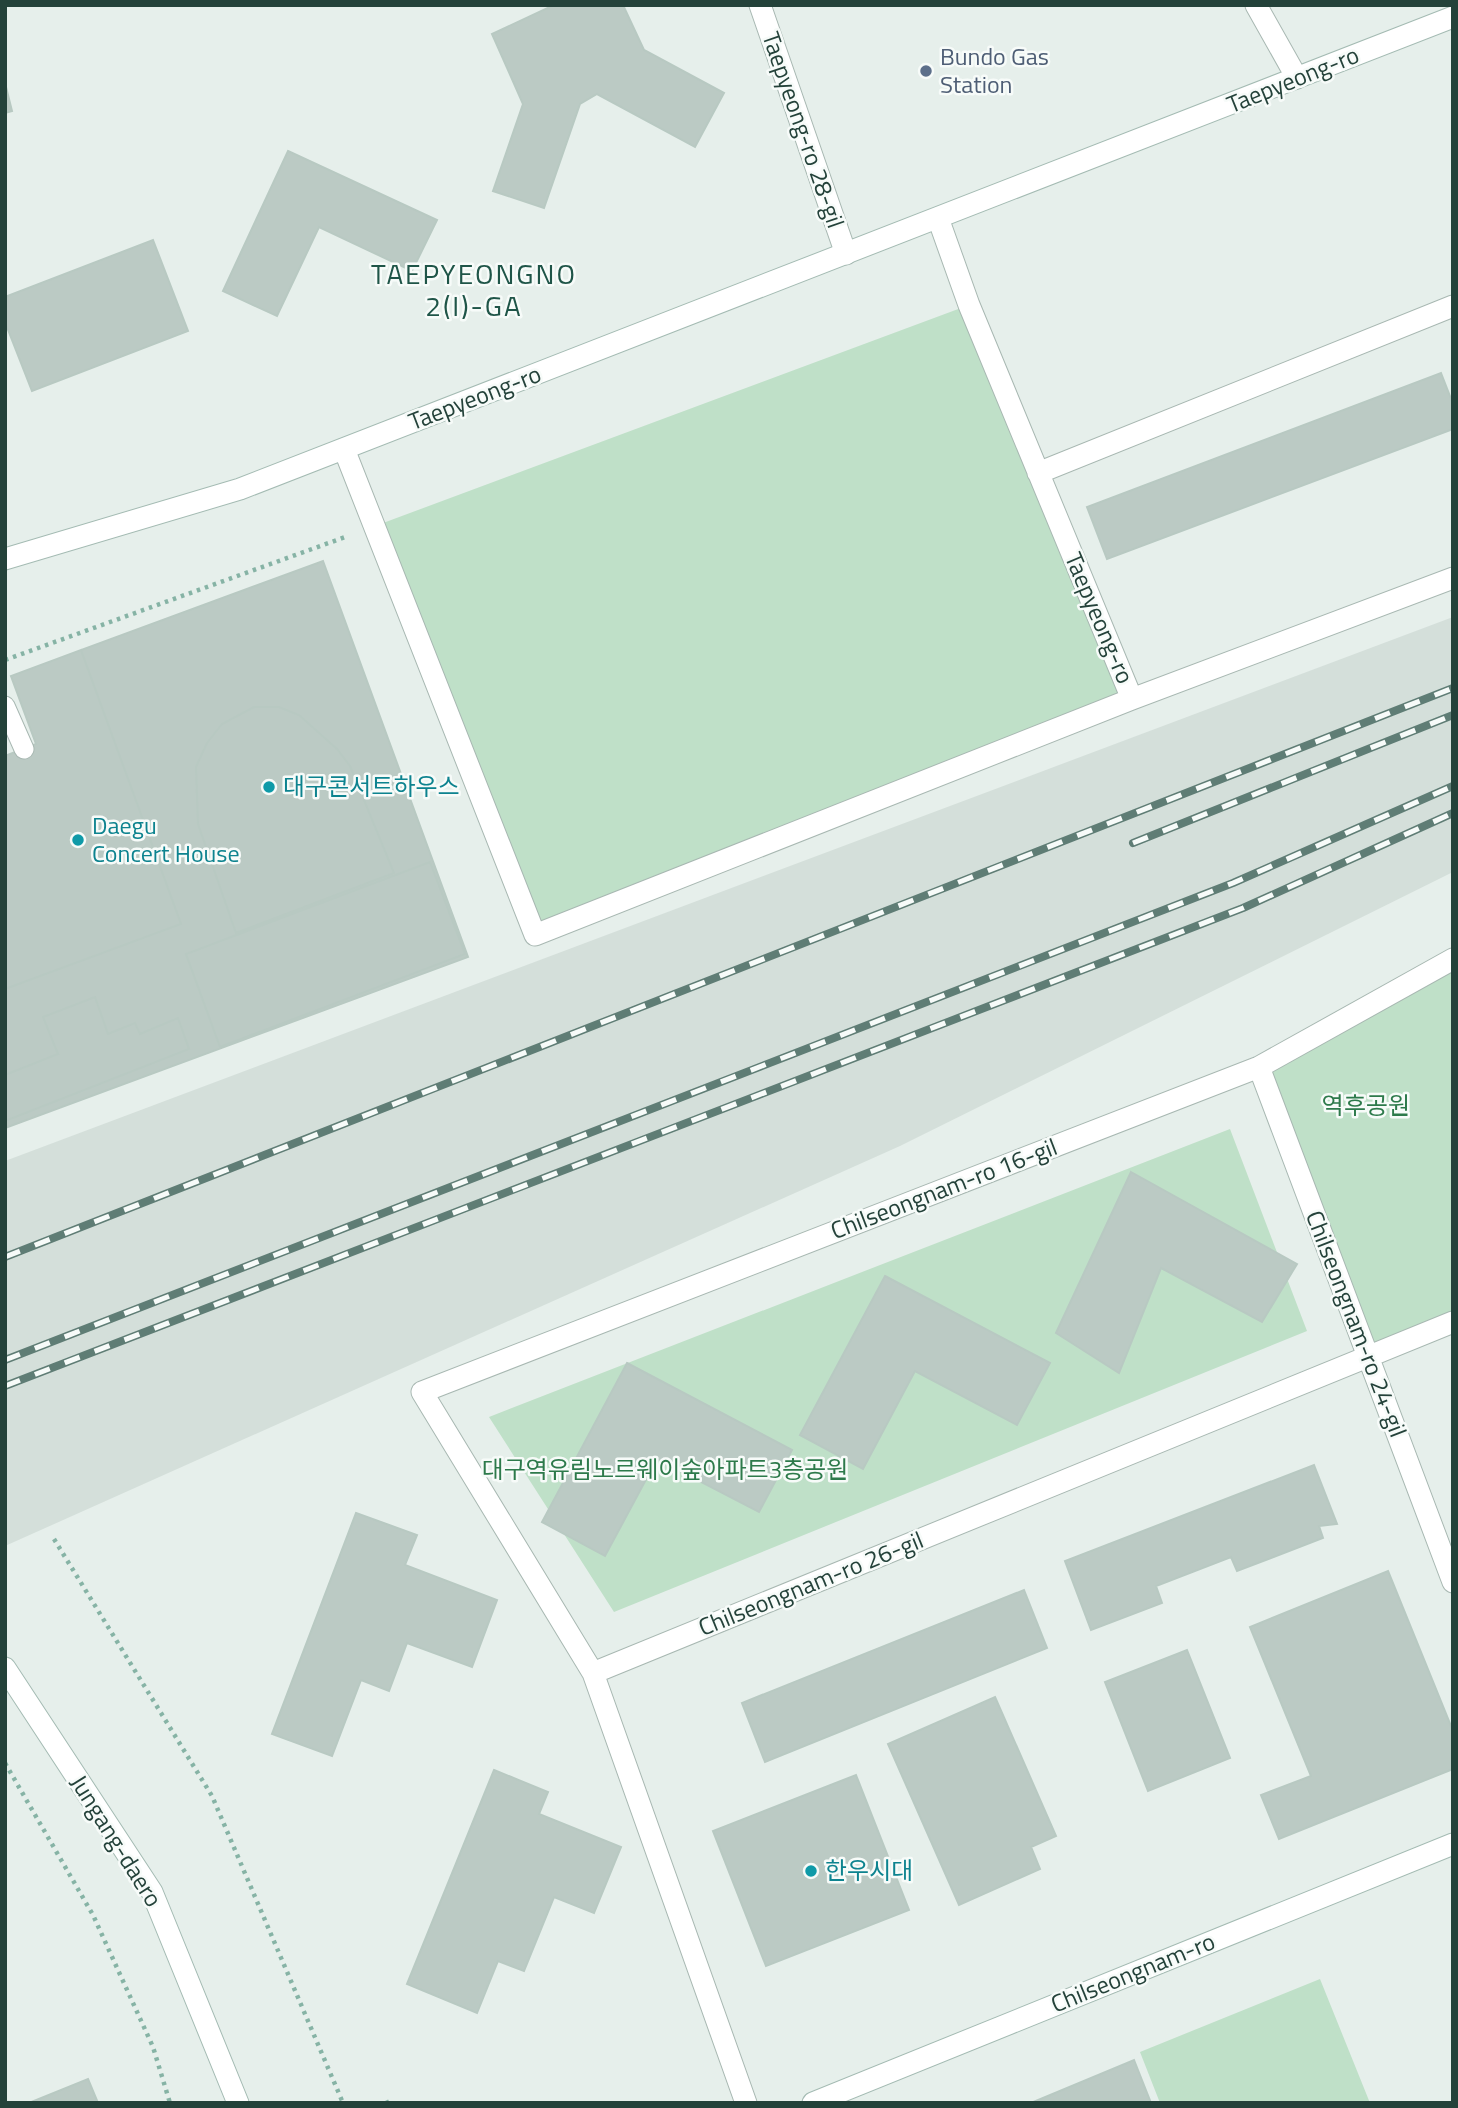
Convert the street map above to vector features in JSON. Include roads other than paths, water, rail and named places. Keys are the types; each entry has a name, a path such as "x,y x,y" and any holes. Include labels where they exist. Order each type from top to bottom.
{"street":[{"path":"1256,5 1297,78"},
{"name":"Taepyeong-ro 28-gil","path":"765,8 846,254"},
{"name":"Taepyeong-ro","path":"5,559 240,489 1453,17"},
{"name":"Taepyeong-ro","path":"938,219 969,305 1132,699 1453,578"},
{"path":"1038,473 1453,306"},
{"path":"344,449 535,935 1132,699"},
{"name":"Chilseongnam-ro 16-gil","path":"593,1673 422,1392 1259,1067 1453,959"},
{"name":"Chilseongnam-ro 24-gil","path":"1259,1067 1453,1582"},
{"name":"Chilseongnam-ro 26-gil","path":"593,1673 1453,1322"},
{"name":"Jungang-daero","path":"5,1668 152,1892 238,2103"},
{"path":"593,1673 746,2103"},
{"name":"Chilseongnam-ro","path":"813,2103 1453,1844"}],"lane":[{"path":"5,706 24,749"}],"railway":[{"path":"5,1257 1453,688"},
{"path":"1133,843 1453,715"},
{"path":"5,1360 1233,883 1453,786"},
{"path":"5,1386 1243,908 1453,813"}],"place":[{"name":"Bundo Gas Station","path":"926,71"},
{"name":"대구콘서트하우스","path":"269,787"},
{"name":"Daegu Concert House","path":"78,840"},
{"name":"한우시대","path":"811,1871"}],"district":[{"name":"TAEPYEONGNO 2(I)-GA","path":"474,290"}],"park label":[{"name":"역후공원","path":"1366,1106"},
{"name":"대구역유림노르웨이숲아파트3층공원","path":"665,1470"}]}
